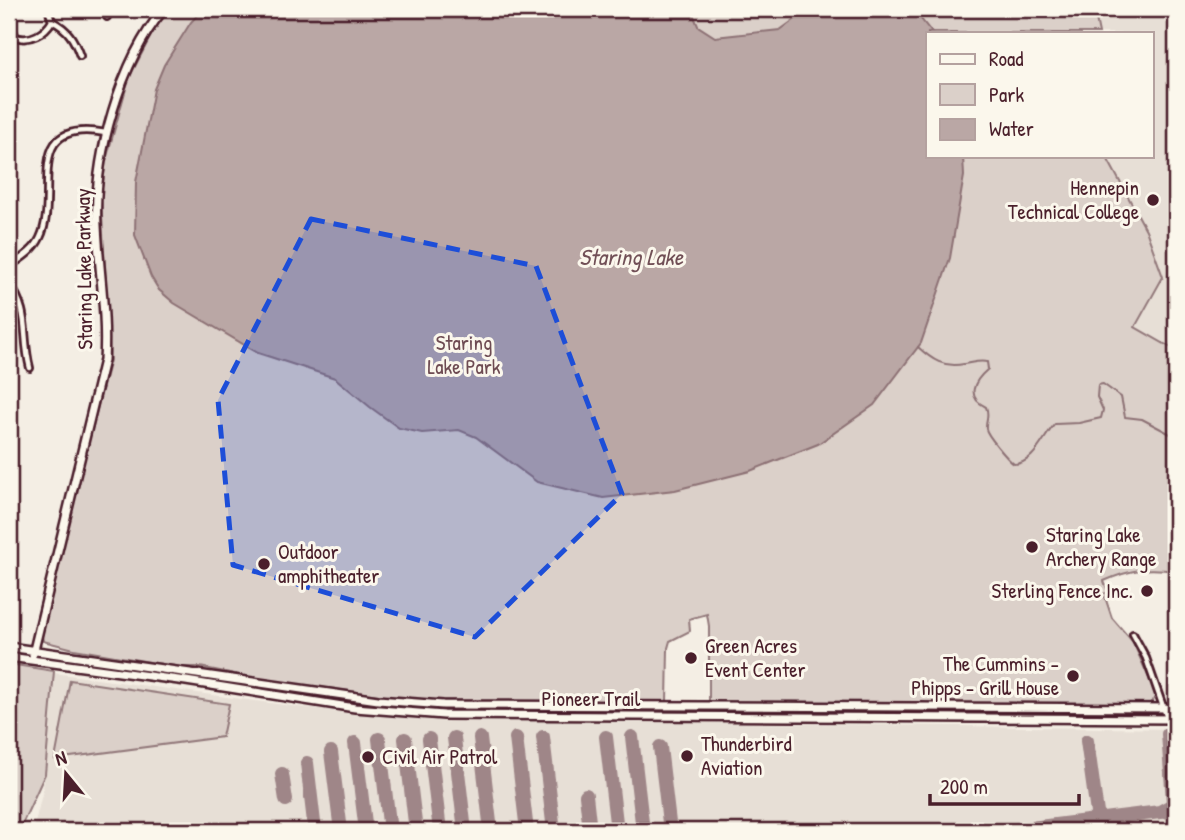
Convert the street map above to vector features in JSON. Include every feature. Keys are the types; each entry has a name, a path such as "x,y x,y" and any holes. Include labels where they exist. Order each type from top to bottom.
{"main road":[{"name":"Staring Lake Parkway","path":"32,660 104,360 97,207 101,165 131,61 164,9"},
{"name":"Pioneer Trail","path":"9,647 366,698 443,705 1176,708"},
{"name":"Pioneer Trail","path":"9,657 355,708 433,715 1172,718"}],"street":[{"path":"48,9 52,21 72,37 79,56"},
{"path":"107,17 111,9"},
{"path":"9,23 16,37 25,39 43,32 52,21"},
{"path":"9,267 34,247 41,236 48,165 55,145 78,130 108,134"},
{"path":"9,283 23,309 24,341 30,368"},
{"path":"1133,634 1146,658 1163,708 1172,718"}],"highlighted area":[{"path":"311,219 536,266 622,494 475,637 233,565 218,400"}],"shaded area":[{"name":"Hennepin Technical College","path":"1094,9 1176,9 1176,333 1170,348 1134,328 1112,170 1107,158 1154,158 1154,32 1099,32"},
{"path":"54,673 299,707 438,719 1176,729 1176,831 33,831 43,790"}],"green space":[{"name":"Staring Lake Park","path":"168,9 1094,9 1099,32 926,32 926,158 1107,158 1146,230 1163,277 1135,327 1170,347 1176,333 1176,571 1148,569 1123,574 1104,581 1108,592 1104,594 1112,618 1133,642 1156,694 1153,701 1148,704 709,703 707,614 689,619 690,631 670,641 667,703 415,700 260,679 200,667 179,667 43,641 78,482 110,360 101,197 106,160 129,78"},
{"path":"9,664 54,671 45,774 19,831 9,831"},
{"path":"70,680 229,704 222,737 55,759"}],"water":[{"name":"Staring Lake","path":"203,9 691,9 698,26 715,37 780,30 804,9 913,9 931,32 926,32 926,158 963,158 964,176 950,258 921,343 874,405 818,444 750,471 675,490 603,498 537,482 476,437 459,430 422,433 399,428 335,378 258,353 174,303 159,290 151,277 135,235 136,182 154,89 164,65 191,22"}],"waterway":[{"path":"795,9 797,18"},
{"path":"918,347 944,364 987,362 988,369 974,389 975,399 986,407 987,432 1014,464 1033,455 1055,424 1079,423 1101,418 1103,410 1097,397 1098,385 1103,384 1121,397 1125,417 1142,419 1176,437"}],"taxiway":[{"path":"1160,812 1171,806 1173,801 1168,734"},
{"path":"543,737 554,831"},
{"path":"606,737 617,831"},
{"path":"632,737 643,831"},
{"path":"454,738 465,831"},
{"path":"480,738 491,831"},
{"path":"516,738 527,831"},
{"path":"379,739 390,831"},
{"path":"405,739 416,831"},
{"path":"429,739 440,831"},
{"path":"1087,741 1098,820"},
{"path":"355,743 366,831"},
{"path":"660,747 670,831"},
{"path":"331,752 341,831"},
{"path":"307,763 315,831"},
{"path":"282,774 286,800"},
{"path":"586,795 590,831"},
{"path":"1007,831 1176,810"}],"place":[{"name":"Hennepin Technical College","path":"1153,200"},
{"name":"Staring Lake Archery Range","path":"1032,547"},
{"name":"Outdoor amphitheater","path":"264,564"},
{"name":"Sterling Fence Inc.","path":"1147,591"},
{"name":"Green Acres Event Center","path":"691,658"},
{"name":"The Cummins - Phipps - Grill House","path":"1073,676"},
{"name":"Thunderbird Aviation","path":"687,756"},
{"name":"Civil Air Patrol","path":"368,757"}]}
